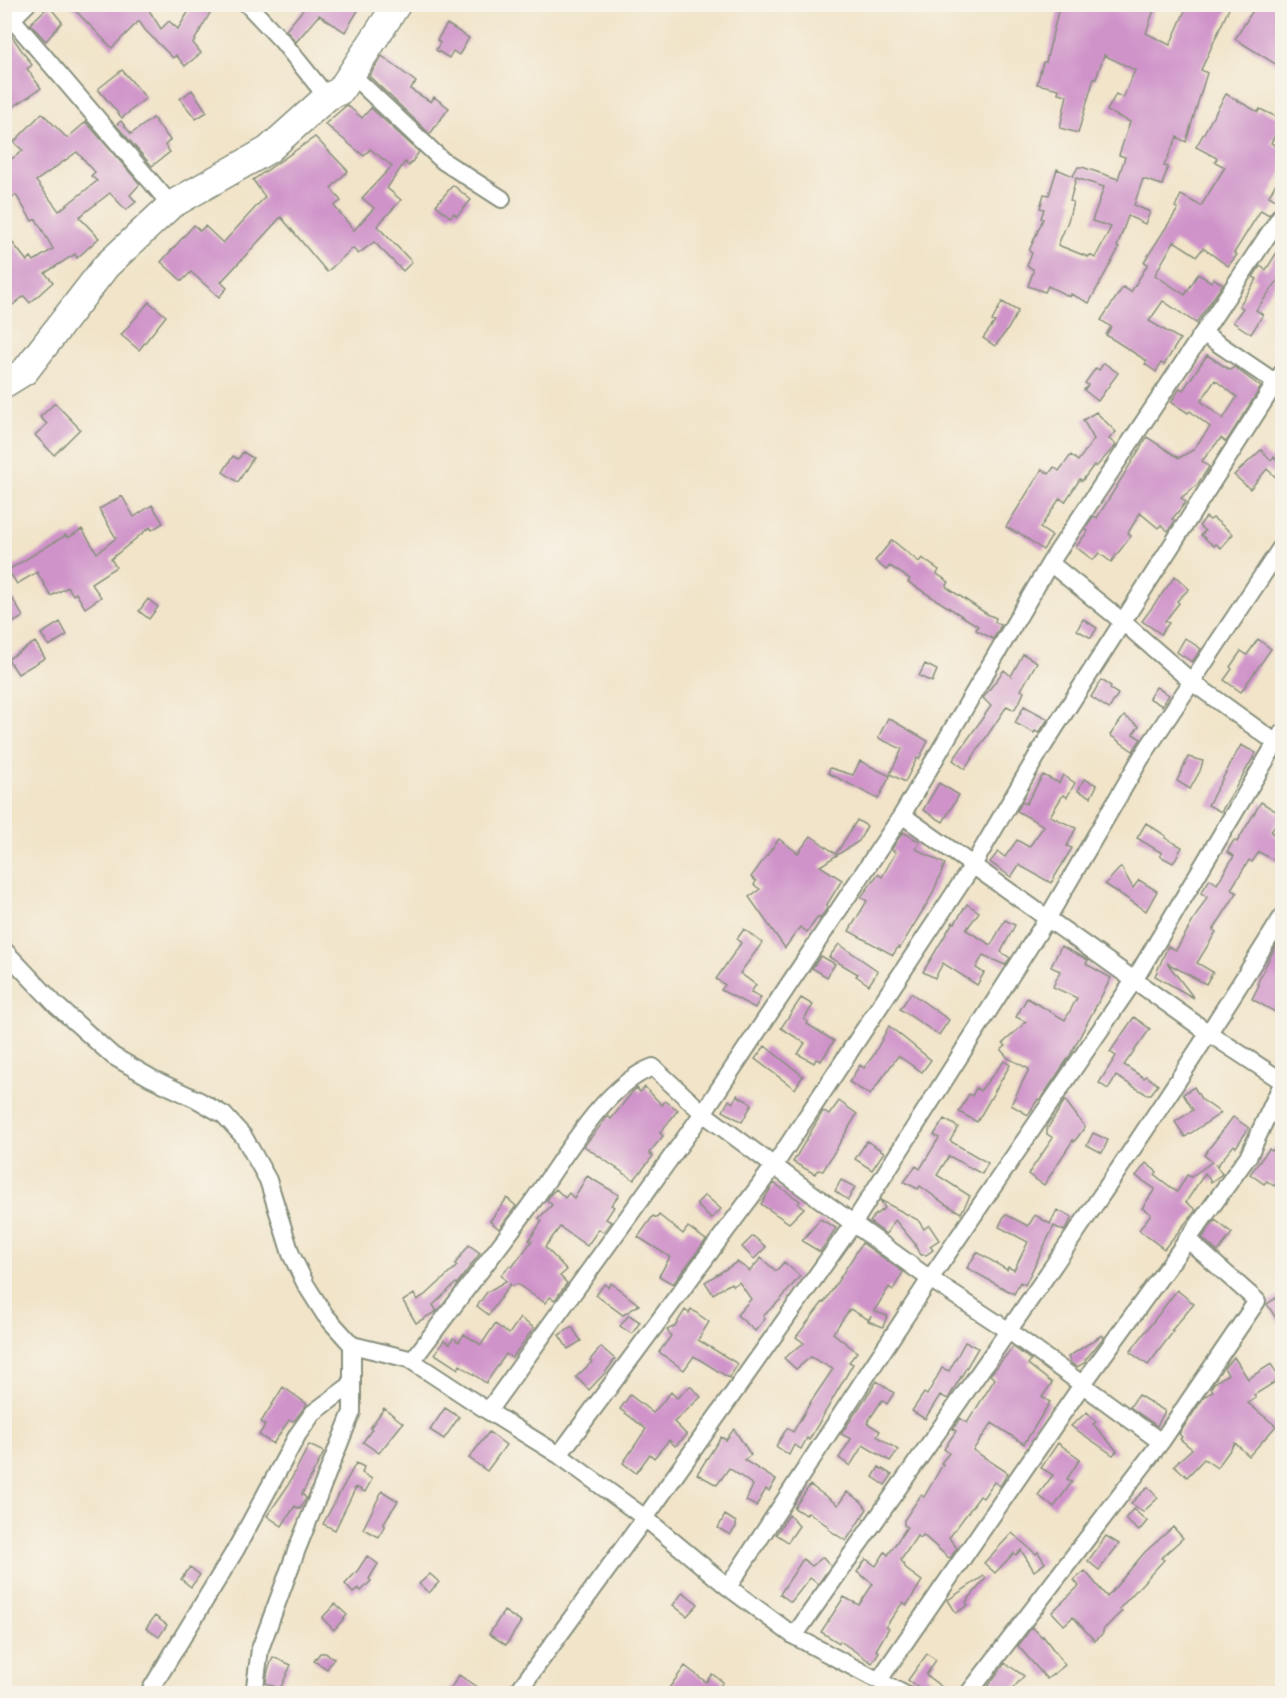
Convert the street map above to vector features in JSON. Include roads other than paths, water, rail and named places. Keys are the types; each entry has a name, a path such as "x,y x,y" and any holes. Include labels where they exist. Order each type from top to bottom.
{"main road":[{"path":"4,384 25,371 106,266 171,205 268,150 327,97 340,91 397,4"}],"street":[{"path":"27,4 7,19 171,205"},
{"path":"247,4 282,41 327,97"},
{"path":"351,74 443,161 502,199"},
{"path":"488,1411 704,1113 902,815 1050,562 1282,214"},
{"path":"559,1455 774,1166 973,865 1040,751 1280,381 1203,334"},
{"path":"516,1694 645,1518 853,1224 1047,919 1141,758 1282,546"},
{"path":"728,1587 930,1279 1135,979 1280,741 1192,682 1050,562"},
{"path":"879,1680 1082,1385 1249,1155 1282,1082 1210,1034 902,815"},
{"path":"794,1636 1009,1331 1210,1034 1282,917"},
{"path":"4,950 56,1005 113,1056 224,1115 244,1137 268,1180 291,1254 306,1285 325,1316 352,1345 412,1361 559,1455 645,1518 728,1587 794,1636 904,1694"},
{"path":"412,1361 529,1207 563,1156 606,1100 641,1072 653,1067 704,1113 774,1166 930,1279 1009,1331 1161,1442"},
{"path":"968,1694 1161,1442 1257,1301 1187,1239"},
{"path":"254,1694 260,1648 352,1412 352,1345"},
{"path":"148,1694 236,1549 298,1434 313,1413 352,1384"}]}
